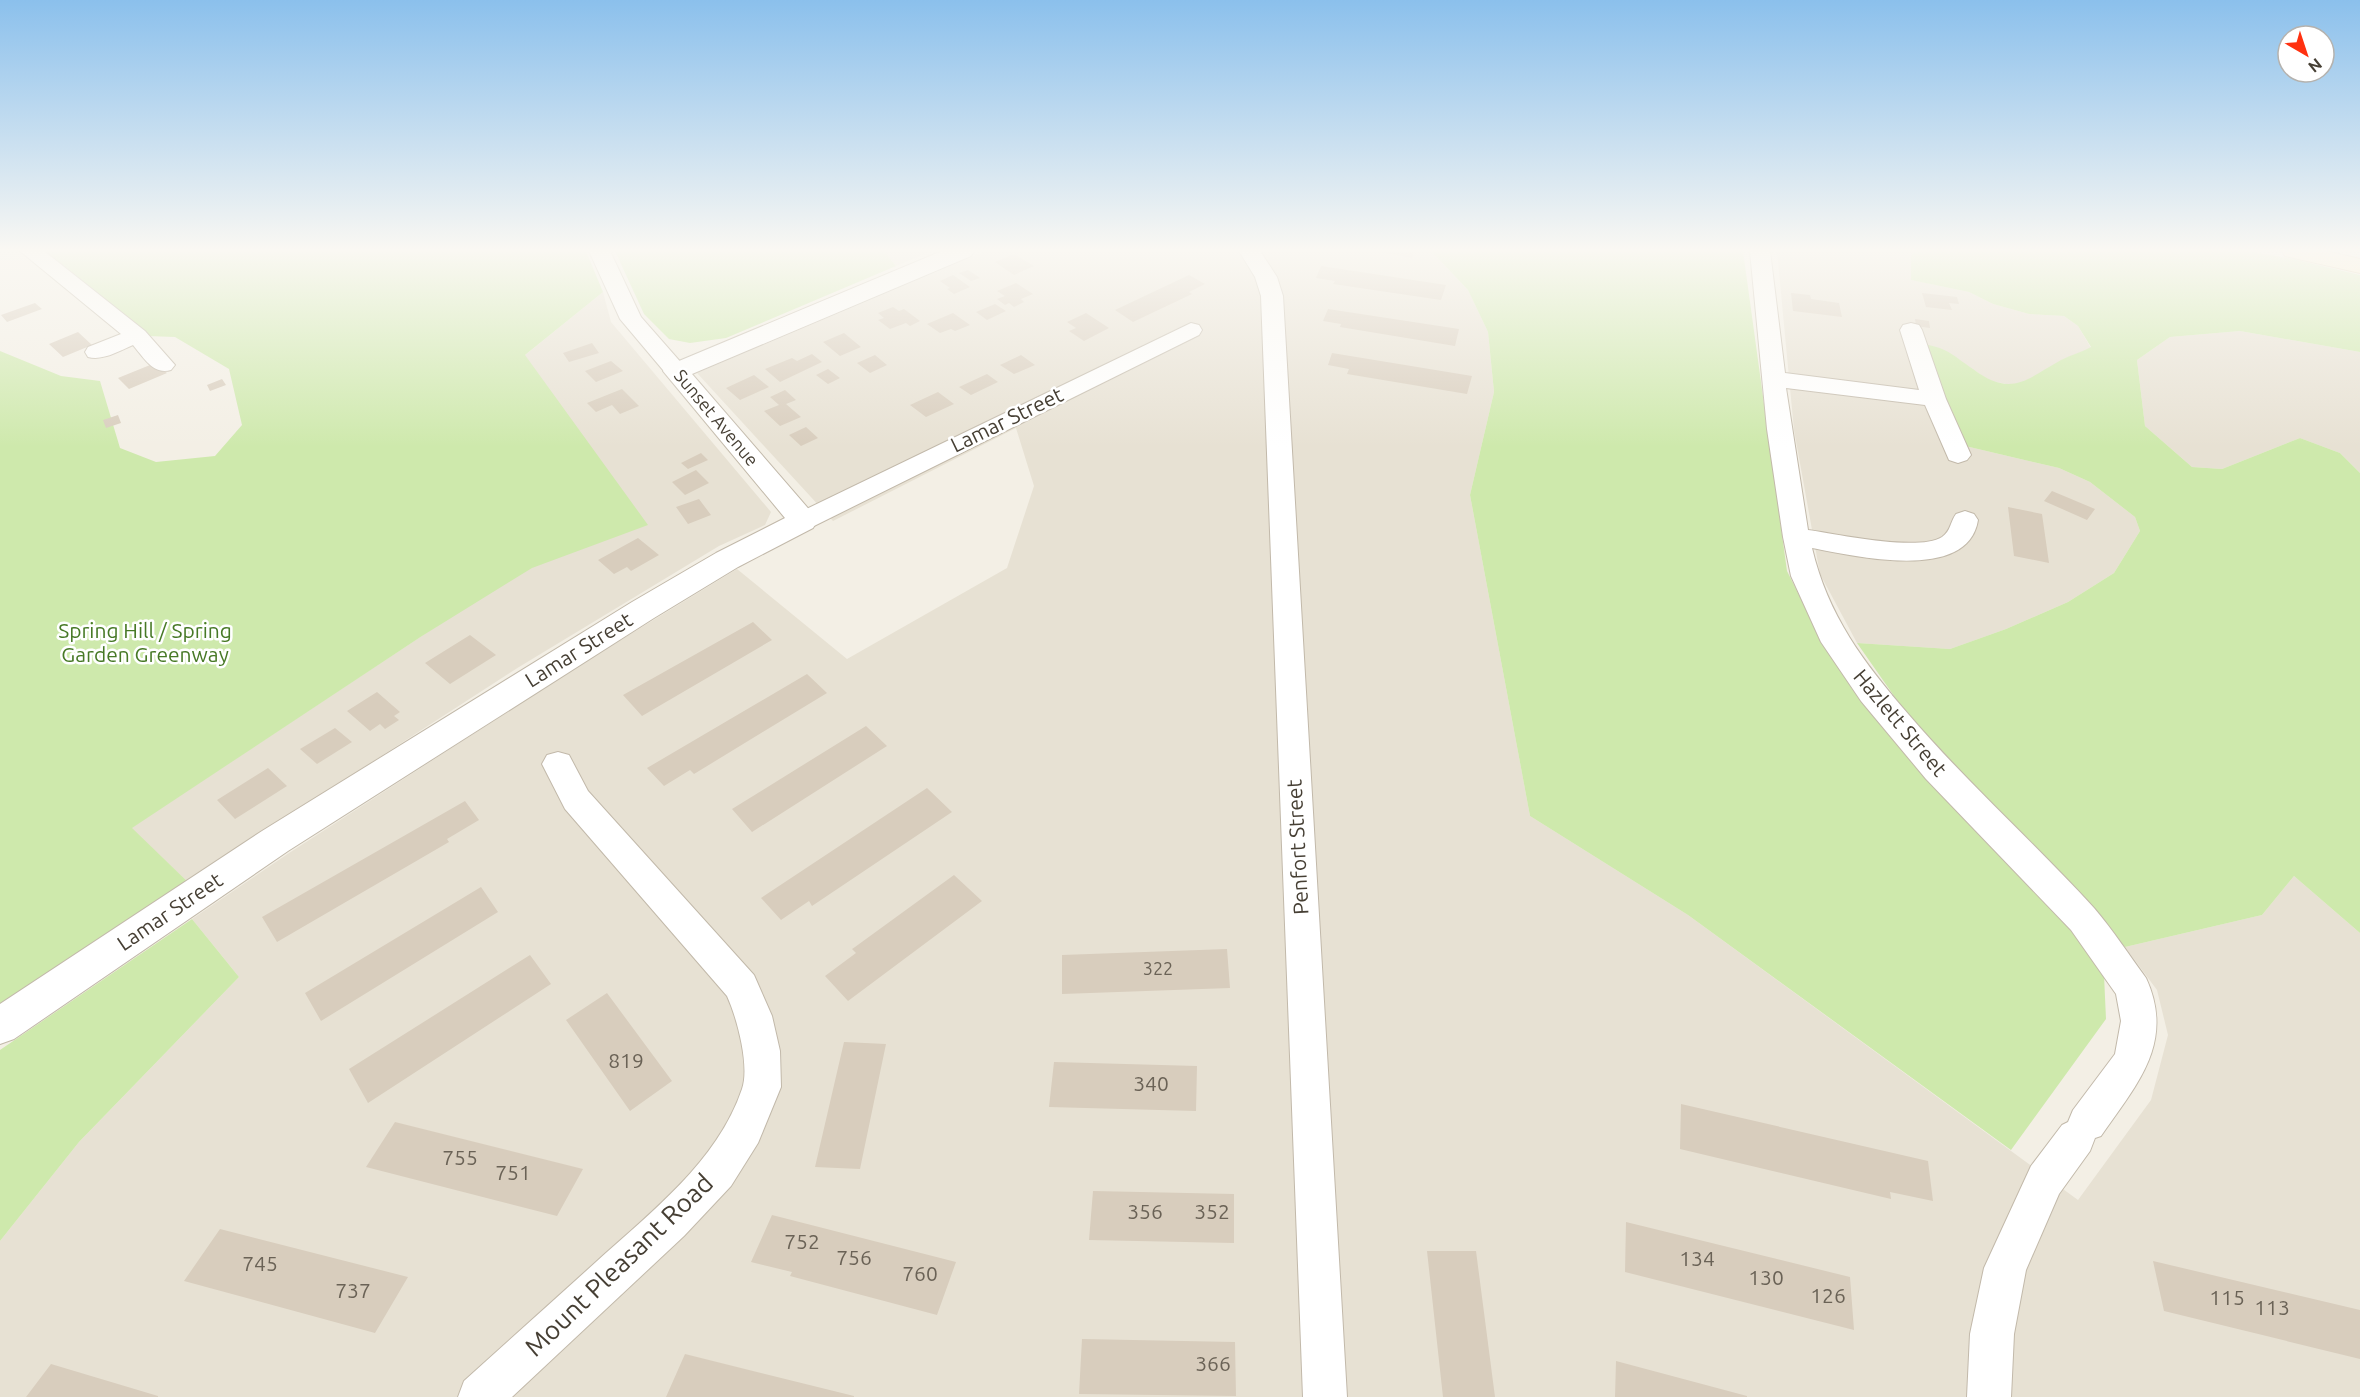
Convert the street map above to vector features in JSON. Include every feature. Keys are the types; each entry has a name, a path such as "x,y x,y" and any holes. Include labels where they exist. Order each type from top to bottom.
{"street":[{"path":"111,316 136,336 164,365"},
{"name":"Sunset Avenue","path":"630,316 802,521"},
{"path":"676,371 807,316"},
{"name":"Penfort Street","path":"1273,316 1325,1397"},
{"name":"Hazlett Street","path":"1767,316 1773,379 1796,537 1805,576 1835,642 1872,693 1937,770 2083,920 2133,989 2139,1021 2132,1060 2045,1180 2004,1268 1992,1334 1989,1397"},
{"name":"Lamar Street","path":"0,1026 285,835 643,610 727,560 1191,330"},
{"path":"1911,330 1934,399 1958,455"},
{"path":"96,352 136,336"},
{"path":"1773,379 1934,399"},
{"path":"1796,537 1898,553 1935,550 1952,543 1962,534 1965,520"},
{"name":"Mount Pleasant Road","path":"480,1397 670,1221 717,1172 744,1130 762,1087 754,1016 741,986 576,800 558,764"}],"shaded area":[{"path":"573,316 609,316 611,322 771,512 765,525 719,546 519,667 355,773 192,886 131,828 499,585 524,356"},
{"path":"832,316 1480,316 1488,332 1494,392 1470,495 1530,816 1688,915 2078,1200 2151,1100 2168,1035 2157,990 2125,947 2262,915 2294,876 2360,933 2360,1397 0,1397 0,1241 79,1142 239,977 192,919 289,853 588,660 737,569 847,659 1007,568 1034,486 1016,428 833,521 697,373"},
{"path":"1783,316 2064,316 2078,326 2091,348 2062,360 2031,380 2012,385 1990,381 1974,370 1961,445 2059,468 2090,482 2135,517 2140,531 2114,573 2068,602 2006,629 1950,649 1857,643 1820,574 1794,430"},
{"path":"2240,331 2360,352 2360,473 2340,453 2300,438 2222,469 2192,467 2145,426 2137,360 2170,337"}],"green space":[{"name":"Spring Hill / Spring Garden Greenway","path":"123,316 573,316 525,355 648,525 532,568 422,636 132,828 192,886 0,1013 0,351 61,376 100,381 120,448 156,462 215,456 242,425 229,369 175,337 147,336"},
{"path":"646,316 777,316 726,338 690,343 669,339"},
{"path":"1480,316 1752,316 1787,571 1820,637 1852,689 1921,765 2060,907 2104,975 2106,1019 2011,1150 1688,915 1530,816 1470,495 1494,392 1488,332"},
{"path":"2064,316 2360,316 2360,352 2240,331 2170,337 2137,360 2145,426 2192,467 2222,469 2300,438 2340,453 2360,473 2360,933 2294,876 2262,915 2125,947 1908,716 1857,643 1950,649 2006,629 2068,602 2114,573 2140,531 2135,517 2090,482 2059,468 1961,445 1924,344 1945,350 1986,378 2009,384 2028,379 2061,360 2091,347 2078,326"},
{"path":"192,919 239,977 79,1142 0,1241 0,1050"}],"building":[{"path":"2,316 23,316 7,322"},
{"path":"882,316 914,316 920,321 910,326 906,323 890,329 878,320 884,318"},
{"path":"945,316 958,316 970,325 955,331 951,329 940,333 927,324"},
{"path":"982,316 995,316 987,320"},
{"path":"1079,316 1091,316 1109,328 1084,341 1069,331 1076,328 1067,322"},
{"path":"1124,316 1145,316 1133,322"},
{"path":"1325,316 1375,316 1459,329 1455,346 1340,327 1341,324 1323,321"},
{"path":"1915,319 1929,321 1930,328 1916,326"},
{"path":"78,332 92,345 63,357 49,344"},
{"path":"844,333 861,347 840,356 823,342"},
{"path":"592,343 599,353 569,362 563,353"},
{"path":"1332,353 1472,376 1467,394 1347,374 1349,369 1328,365"},
{"path":"812,354 822,362 780,382 765,369 792,358 797,361"},
{"path":"875,355 887,365 870,373 857,363"},
{"path":"1021,355 1035,365 1014,374 1000,365"},
{"path":"611,361 623,371 596,382 585,371"},
{"path":"155,363 167,373 129,389 118,378"},
{"path":"828,369 840,378 828,384 816,375"},
{"path":"987,374 998,382 971,395 959,387"},
{"path":"754,375 769,387 740,400 726,388"},
{"path":"222,379 226,385 210,391 207,385"},
{"path":"622,389 639,406 620,414 612,405 596,412 587,403"},
{"path":"785,390 796,400 786,404 801,417 780,426 764,411 779,405 770,397"},
{"path":"938,392 954,404 926,417 910,405"},
{"path":"118,415 121,423 106,428 103,420"},
{"path":"806,427 818,438 801,446 789,435"},
{"path":"701,453 708,460 688,469 681,463"},
{"path":"696,470 709,483 685,495 672,482"},
{"path":"2052,491 2095,509 2087,520 2044,501"},
{"path":"699,499 711,515 688,524 676,507"},
{"path":"2008,507 2042,514 2049,563 2014,556"},
{"path":"638,538 659,555 631,571 627,567 614,574 598,560"},
{"path":"753,622 772,640 642,716 623,695"},
{"path":"470,635 496,655 450,684 425,663"},
{"path":"807,674 827,693 694,774 690,770 664,786 647,768"},
{"path":"377,692 400,712 394,716 399,720 385,729 380,724 370,731 347,711"},
{"path":"866,726 887,746 752,832 732,809"},
{"path":"335,728 352,742 317,764 300,749"},
{"path":"268,768 287,786 235,819 217,800"},
{"path":"927,788 952,812 812,906 809,901 781,920 761,898"},
{"path":"465,801 479,820 447,839 449,842 277,942 262,917"},
{"path":"954,875 982,901 848,1001 825,976 856,953 852,949"},
{"path":"481,887 498,912 321,1021 305,993"},
{"path":"1227,949 1230,988 1062,994 1062,955"},
{"path":"530,955 551,984 368,1103 349,1069"},
{"path":"607,993 672,1081 630,1111 566,1020"},
{"path":"844,1042 886,1044 860,1169 815,1167"},
{"path":"1054,1062 1197,1066 1196,1111 1049,1107"},
{"path":"1681,1104 1928,1161 1933,1201 1890,1192 1891,1199 1680,1149"},
{"path":"395,1122 583,1169 557,1216 366,1167"},
{"path":"1093,1191 1234,1194 1234,1243 1089,1240"},
{"path":"772,1215 956,1262 937,1315 790,1276 792,1272 751,1262"},
{"path":"1626,1222 1850,1277 1854,1330 1625,1272"},
{"path":"220,1229 408,1277 375,1333 184,1281"},
{"path":"1427,1251 1476,1251 1495,1397 1443,1397"},
{"path":"2153,1261 2360,1310 2360,1359 2164,1311"},
{"path":"1082,1339 1235,1342 1236,1396 1079,1394"},
{"path":"685,1354 854,1396 854,1397 666,1397"},
{"path":"1616,1361 1747,1396 1747,1397 1615,1397"},
{"path":"51,1364 158,1396 158,1397 26,1397"}]}
